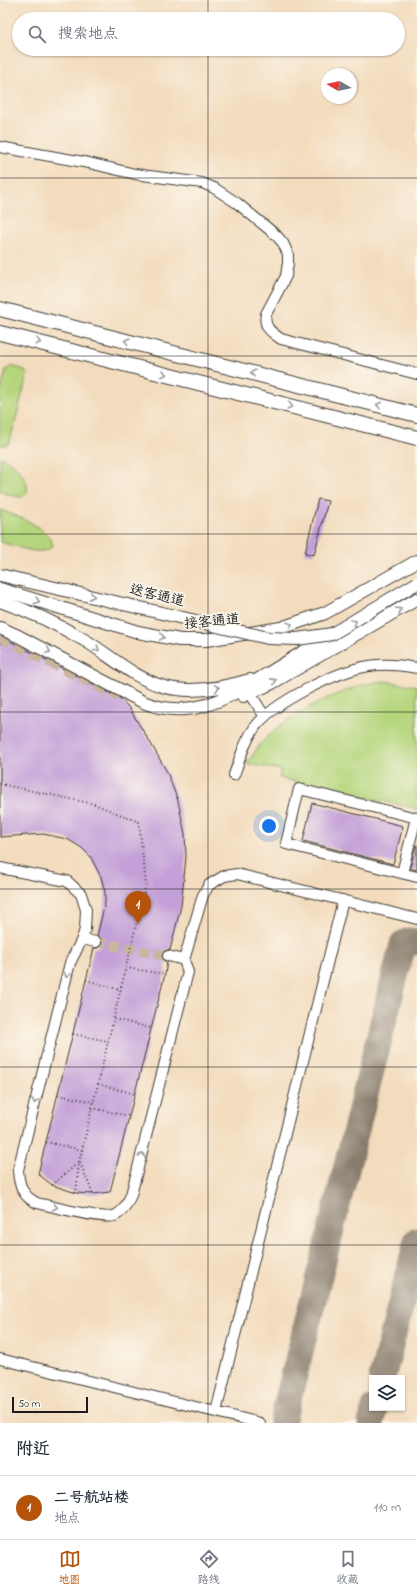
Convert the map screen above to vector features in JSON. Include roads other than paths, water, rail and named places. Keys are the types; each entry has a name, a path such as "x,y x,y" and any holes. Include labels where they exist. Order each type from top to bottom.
{"highway":[{"path":"0,309 417,415"},
{"path":"0,333 417,438"}],"main road":[{"name":"接客通道","path":"0,589 138,632 180,640 206,640 281,628 325,613 417,561"},
{"name":"送客通道","path":"0,574 268,638 297,639 332,634"},
{"name":"送客通道","path":"0,628 144,702 166,709 182,710 215,702 237,693 417,583"},
{"path":"119,696 155,712 183,714 201,711 250,693 272,683 417,599"},
{"name":"送客通道","path":"0,601 52,622 87,642 126,669 166,687 197,690 220,688 265,675"}],"street":[{"path":"0,147 89,163 135,174 202,183 214,188 237,203 276,235 283,243 288,254 286,276 266,314 265,320 267,328 281,339 417,374"},
{"path":"234,775 249,737 265,717 288,700 353,669 370,665 386,664 417,668"},
{"path":"250,693 265,717"},
{"path":"402,873 416,818 299,789 286,844 417,877"},
{"path":"0,868 67,881 81,894 86,910 85,929 82,939 70,962 18,1170 19,1182 23,1192 31,1200 37,1203 101,1216 114,1216 124,1208 132,1195 188,972 184,960 203,895 209,885 224,876 237,874 417,919"},
{"path":"216,1412 343,900"},
{"path":"82,939 96,942"},
{"path":"168,956 184,960"},
{"path":"0,1359 260,1423"}],"tunnel":[{"path":"0,636 119,696"},
{"path":"96,942 168,956"}],"place":[{"name":"二号航站楼","path":"138,924"}]}
